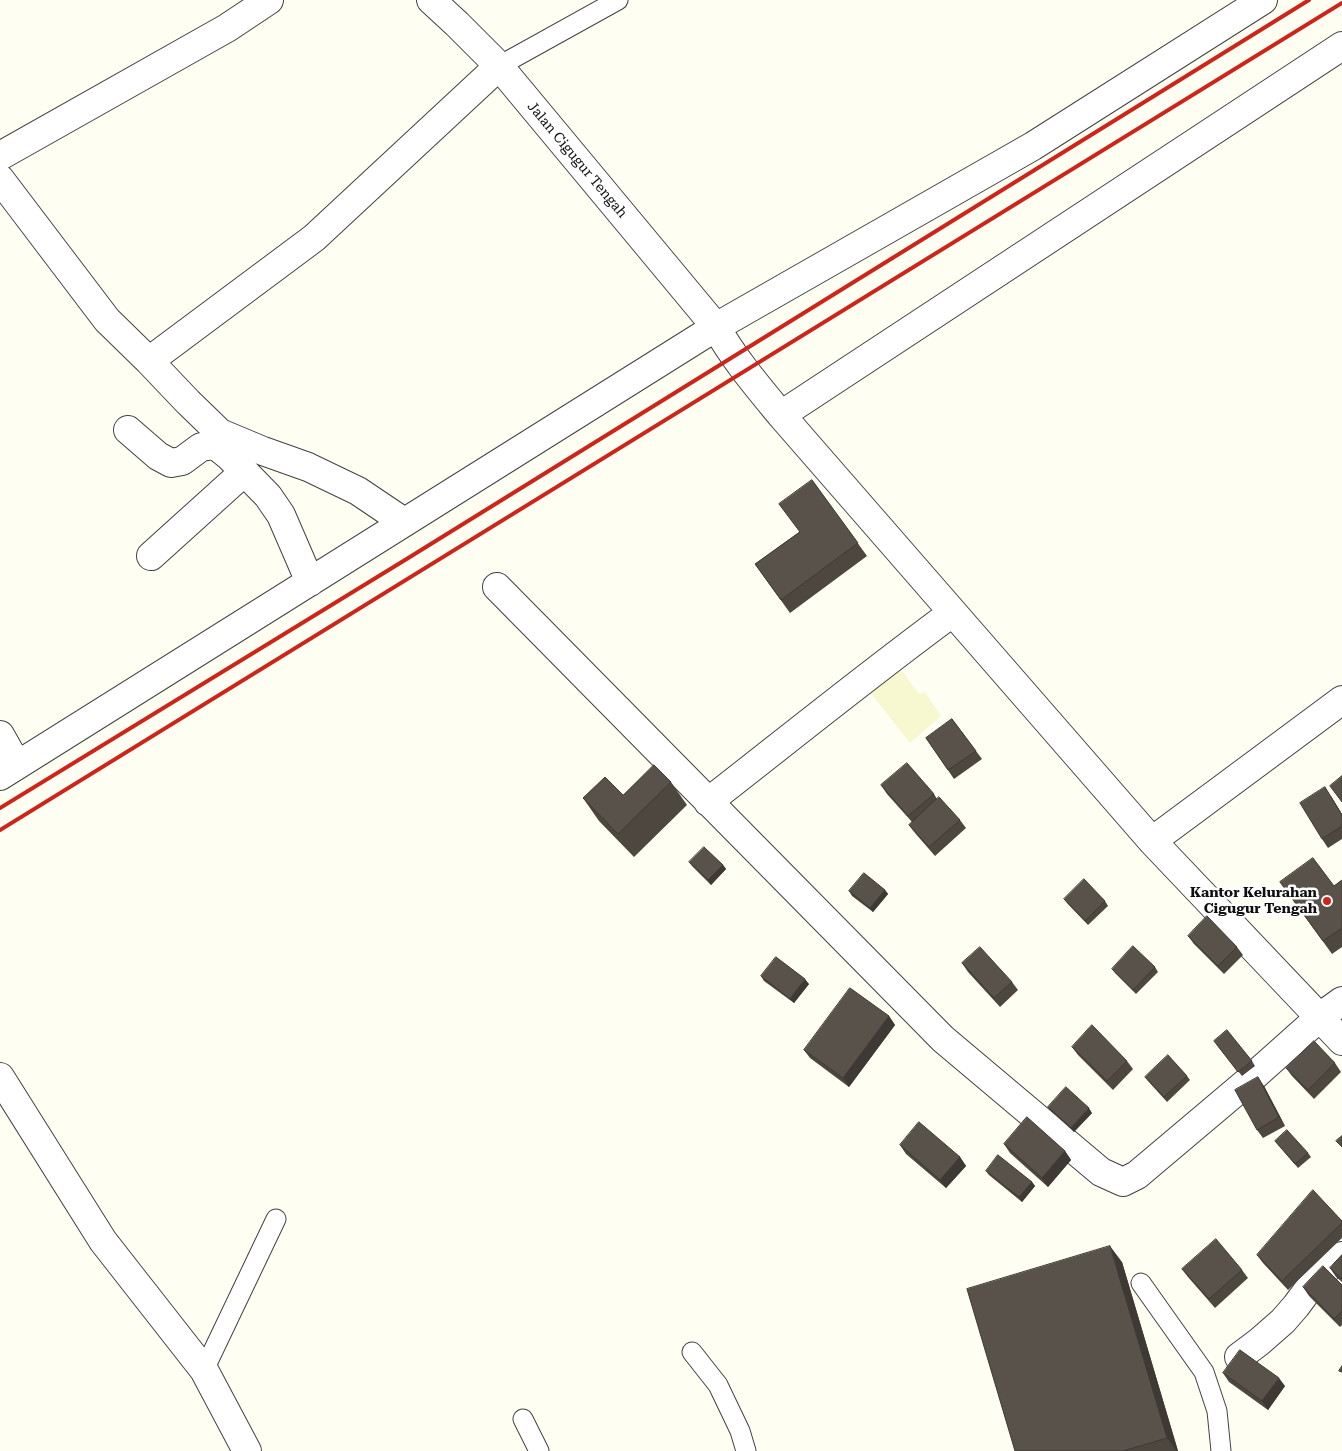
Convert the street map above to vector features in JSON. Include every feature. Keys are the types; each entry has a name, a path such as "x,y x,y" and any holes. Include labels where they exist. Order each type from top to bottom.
{"street":[{"path":"0,156 227,28 268,0"},
{"name":"Jalan Cigugur Tengah","path":"431,0 499,66 716,327 724,342 746,372 781,415 1152,842 1342,1041"},
{"path":"0,735 8,770 716,327 1033,146 1264,0"},
{"path":"781,415 1342,46"},
{"path":"150,361 314,238 499,66"},
{"path":"0,179 107,320 220,433 308,467 358,491 404,522"},
{"path":"128,430 158,456 171,463 182,461 201,447 215,445 229,456 268,496 281,515 310,582"},
{"path":"152,556 244,472"},
{"path":"498,587 943,1039 1101,1172 1123,1182 1137,1175 1246,1083 1320,1017 1342,1001"},
{"path":"708,802 892,657 952,613"},
{"path":"1152,842 1342,700"},
{"path":"0,1077 103,1241 204,1370 247,1451"},
{"path":"1239,1357 1283,1321 1319,1275 1342,1256"}],"lane":[{"path":"499,66 618,0"},
{"path":"204,1370 276,1219"},
{"path":"1141,1283 1204,1372 1217,1411 1221,1451"},
{"path":"692,1352 718,1385 740,1431 746,1451"},
{"path":"523,1419 539,1451"}],"green space":[{"path":"893,659 919,694 925,692 941,716 910,743 863,683"}],"building":[{"path":"812,480 858,543 781,600 755,564 800,532 779,504"},
{"path":"952,719 976,751 948,770 926,738"},
{"path":"907,763 934,794 908,816 881,785"},
{"path":"654,765 671,782 618,834 583,798 605,777 623,795"},
{"path":"1342,776 1342,802 1330,786"},
{"path":"1325,787 1342,815 1342,826 1322,839 1300,803"},
{"path":"939,797 960,820 929,847 909,825"},
{"path":"704,847 723,865 708,880 689,862"},
{"path":"1313,858 1334,886 1342,880 1342,928 1323,941 1280,882"},
{"path":"864,873 885,890 870,908 849,891"},
{"path":"1084,879 1105,901 1085,921 1064,899"},
{"path":"1207,916 1237,947 1218,966 1188,936"},
{"path":"1133,946 1155,967 1133,990 1112,969"},
{"path":"980,947 1012,982 994,998 962,963"},
{"path":"776,957 805,979 790,999 761,976"},
{"path":"850,988 889,1016 843,1078 804,1050"},
{"path":"1092,1025 1127,1061 1107,1081 1072,1047"},
{"path":"1227,1030 1252,1061 1238,1072 1214,1041"},
{"path":"1314,1041 1335,1063 1308,1090 1286,1068"},
{"path":"1168,1055 1187,1076 1164,1097 1145,1077"},
{"path":"1258,1077 1279,1117 1257,1130 1235,1090"},
{"path":"1066,1087 1089,1108 1071,1128 1048,1107"},
{"path":"1027,1117 1065,1151 1042,1178 1004,1144"},
{"path":"919,1122 960,1157 940,1180 900,1145"},
{"path":"1287,1130 1308,1153 1295,1164 1275,1141"},
{"path":"1342,1136 1342,1147 1336,1141"},
{"path":"998,1155 1032,1182 1019,1197 986,1171"},
{"path":"1313,1190 1342,1223 1282,1281 1257,1255"},
{"path":"1216,1239 1242,1270 1209,1299 1182,1269"},
{"path":"1110,1246 1167,1438 1123,1451 1015,1451 967,1289"},
{"path":"1342,1255 1342,1279 1330,1268"},
{"path":"1323,1266 1342,1285 1342,1311 1334,1319 1303,1287"},
{"path":"1240,1350 1279,1378 1262,1401 1223,1373"}],"railway":[{"path":"0,808 405,560 1309,0"},
{"path":"0,830 1342,3"}],"place":[{"name":"Kantor Kelurahan Cigugur Tengah","path":"1327,901"}]}
